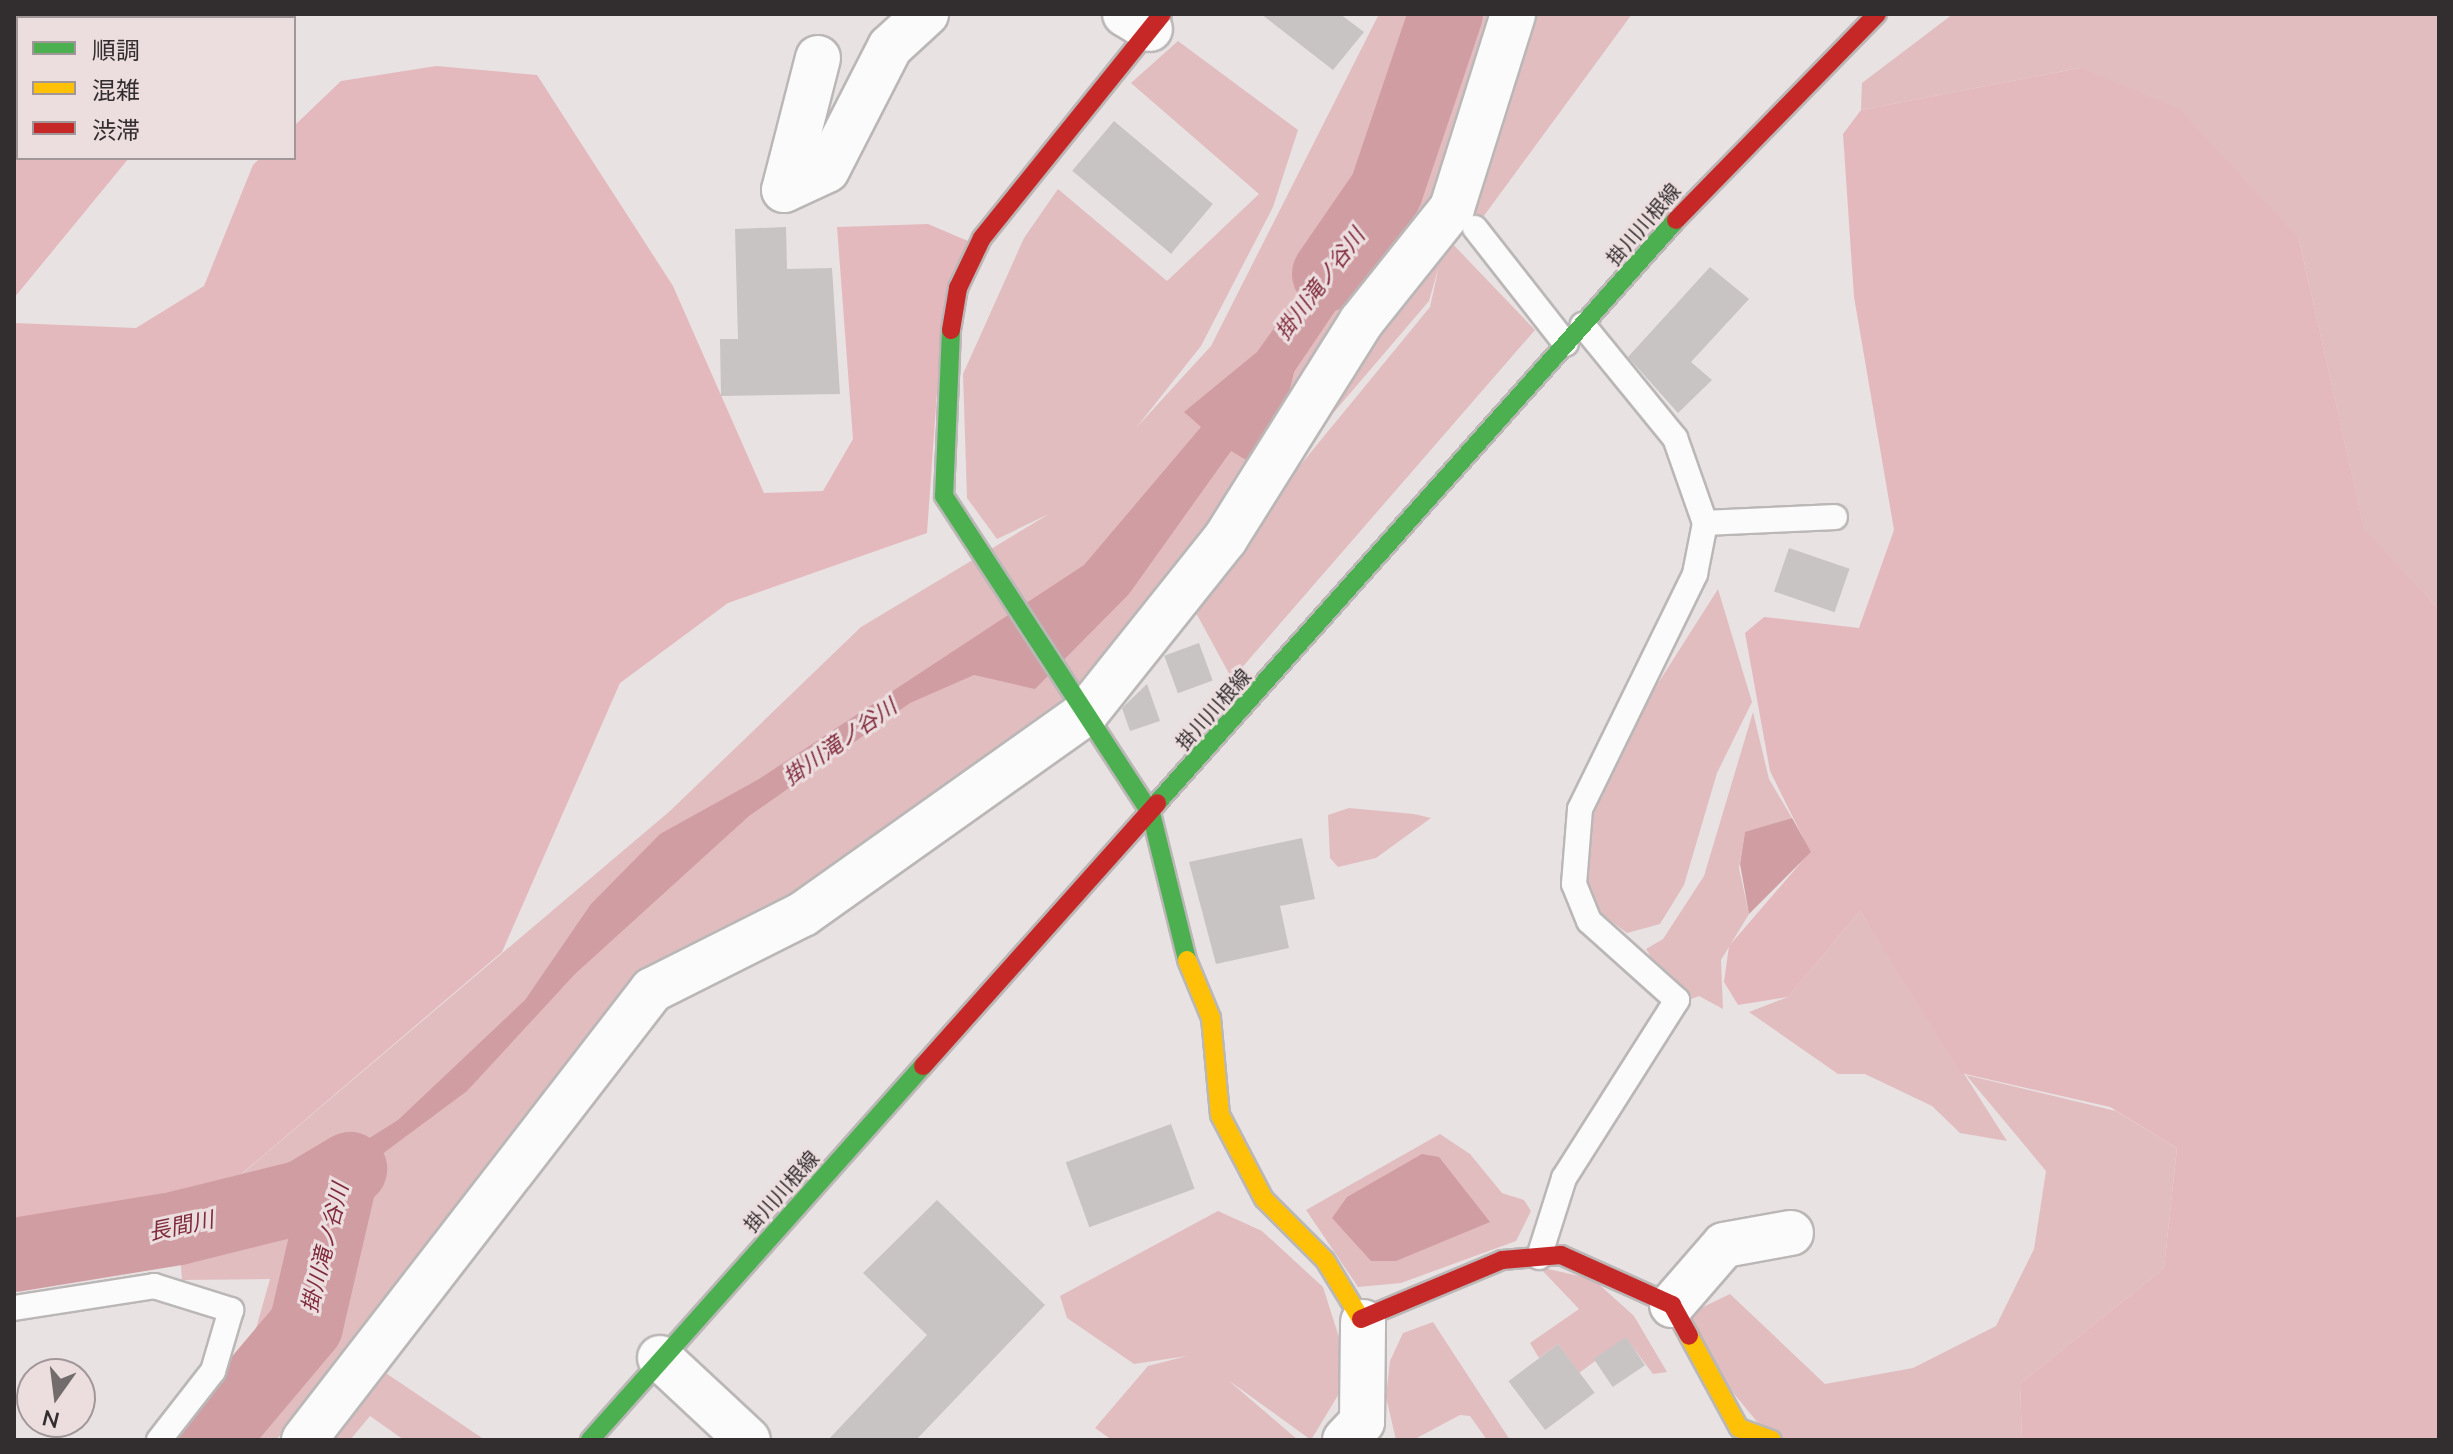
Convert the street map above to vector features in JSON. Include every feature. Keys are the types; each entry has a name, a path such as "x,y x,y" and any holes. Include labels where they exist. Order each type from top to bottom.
{"street":[{"path":"818,58 784,190 827,170 890,47 926,14"},
{"path":"304,1440 652,990 803,914 1086,713 1225,539 1361,322 1452,208 1513,14"},
{"name":"掛川川根線","path":"590,1440 1756,130 1877,14"},
{"path":"1146,19 982,238 958,288 944,375 944,496 1151,813 1180,943 1211,1018 1220,1115 1264,1199 1325,1260 1363,1322 1362,1422 1350,1438"},
{"path":"1672,1305 1724,1245 1791,1233"},
{"path":"1363,1322 1502,1260 1561,1255 1672,1305 1750,1436"},
{"path":"660,1358 748,1440"}],"lane":[{"path":"1475,228 1566,344"},
{"path":"1539,1257 1564,1178 1677,1000 1589,921 1574,884 1580,809 1695,574 1705,523 1675,438 1583,325"},
{"path":"1705,523 1835,517"},
{"path":"14,1308 154,1286 231,1310 213,1371 159,1440"}],"shaded area":[{"path":"14,14 205,14 16,16 16,160 127,160 14,298"},
{"path":"1379,14 1632,14 1475,228 1446,237 1535,330 1232,679 1183,589 1086,713 652,1016 371,1357 275,1440 185,1440 246,1364 270,1279 182,1280 178,1228 670,811 861,627 1049,514 997,539 967,498 963,374 1024,238 1058,189 1167,281 1259,194 1131,83 1178,41 1298,130 1273,207 1201,346 1136,428 1211,346","holes":["1439,266 1430,307 1270,502 1193,577 1429,301"]},
{"path":"1953,14 2439,14 2439,609 2364,530 2299,239 2080,68 1861,110 1862,83"},
{"path":"436,66 537,75 673,286 764,493 823,491 853,439 837,227 928,224 968,241 939,364 927,533 728,603 620,683 502,952 178,1228 14,1253 14,323 136,328 204,286 253,165 258,160 296,160 296,124 341,81"},
{"path":"2080,68 2179,109 2299,239 2364,529 2439,609 2439,1440 2022,1440 2020,1384 2164,1268 2177,1148 2110,1107 1961,1073 1860,911 1788,997 1738,1005 1724,982 1729,946 1810,852 1770,771 1745,633 1764,617 1859,628 1894,530 1854,297 1843,134 1861,110"},
{"path":"1718,589 1752,702 1717,773 1684,885 1660,924 1627,933 1593,908 1579,850 1627,732"},
{"path":"1753,712 1769,779 1792,818 1745,833 1739,868 1749,914 1721,960 1723,1009 1699,996 1679,1004 1646,949 1663,939 1704,876"},
{"path":"1349,808 1431,818 1376,858 1338,867 1330,858 1328,815"},
{"path":"1860,911 2007,1141 1960,1133 1932,1106 1865,1074 1838,1074 1749,1012 1788,997"},
{"path":"1966,1075 2116,1111 2177,1148 2164,1268 2020,1384 2022,1440 1772,1440 1674,1321 1730,1294 1825,1384 1913,1368 1996,1326 2034,1249 2046,1171"},
{"path":"1440,1134 1470,1154 1502,1193 1524,1200 1531,1211 1516,1241 1401,1283 1358,1287 1306,1210"},
{"path":"1218,1211 1262,1231 1323,1287 1343,1350 1340,1392 1311,1440 1228,1380 1298,1440 1112,1440 1095,1428 1148,1366 1187,1356 1134,1364 1067,1318 1060,1296"},
{"path":"1539,1267 1593,1279 1634,1316 1667,1372 1653,1374 1626,1338 1579,1373 1558,1344 1539,1358 1530,1343 1579,1309"},
{"path":"1433,1322 1510,1440 1487,1440 1470,1416 1460,1415 1413,1440 1396,1440 1386,1397 1390,1361 1403,1333"},
{"path":"371,1363 485,1440 404,1440 370,1416 350,1440 288,1440"}],"water":[{"path":"1446,14 1459,14 1426,84"},
{"path":"1402,190 1385,237 1294,372 1283,419 1253,464 1231,451 1129,594 1035,689 974,675 910,703 749,816 575,974 467,1091 315,1204 236,1222 398,1120 525,1000 591,904 660,834 759,779 1084,565 1201,427 1184,412 1257,352 1372,191"},
{"path":"1792,818 1811,852 1749,914 1740,864 1745,832"},
{"path":"1422,1154 1439,1157 1490,1222 1396,1261 1371,1261 1332,1218 1347,1197"}],"building":[{"path":"1261,14 1340,14 1364,32 1333,70"},
{"path":"1114,121 1213,204 1171,254 1072,171"},
{"path":"786,227 787,269 832,268 840,394 721,396 720,339 738,339 735,229"},
{"path":"1710,267 1749,299 1691,362 1712,380 1678,413 1628,357"},
{"path":"1789,548 1850,569 1835,612 1774,591"},
{"path":"1199,643 1213,681 1178,693 1164,656"},
{"path":"1147,684 1160,721 1130,731 1122,708"},
{"path":"1302,838 1315,899 1280,906 1289,948 1216,964 1189,862"},
{"path":"1171,1124 1195,1189 1089,1227 1066,1162"},
{"path":"937,1200 1045,1305 916,1440 828,1440 927,1335 863,1273"},
{"path":"1626,1337 1645,1365 1613,1387 1594,1359"},
{"path":"1558,1344 1595,1393 1545,1430 1508,1381"}],"waterway":[{"name":"掛川滝ノ谷川","path":"1329,274 1386,191 1446,14"},
{"name":"長間川","path":"14,1255 178,1228 303,1197 350,1169"},
{"name":"掛川滝ノ谷川","path":"210,1440 306,1326 341,1176"}],"traffic: fast":[{"path":"1157,803 1676,220"},
{"path":"951,330 944,496 1151,813 1187,960"},
{"path":"590,1440 923,1066"}],"traffic: slow":[{"path":"1187,960 1211,1018 1220,1115 1264,1199 1325,1260 1361,1319"},
{"path":"1689,1336 1739,1428 1772,1440"}],"traffic: jam":[{"path":"951,330 958,288 982,238 1162,14"},
{"path":"1676,220 1877,14"},
{"path":"923,1066 1157,803"},
{"path":"1361,1319 1502,1260 1561,1255 1672,1305 1689,1336"}]}
